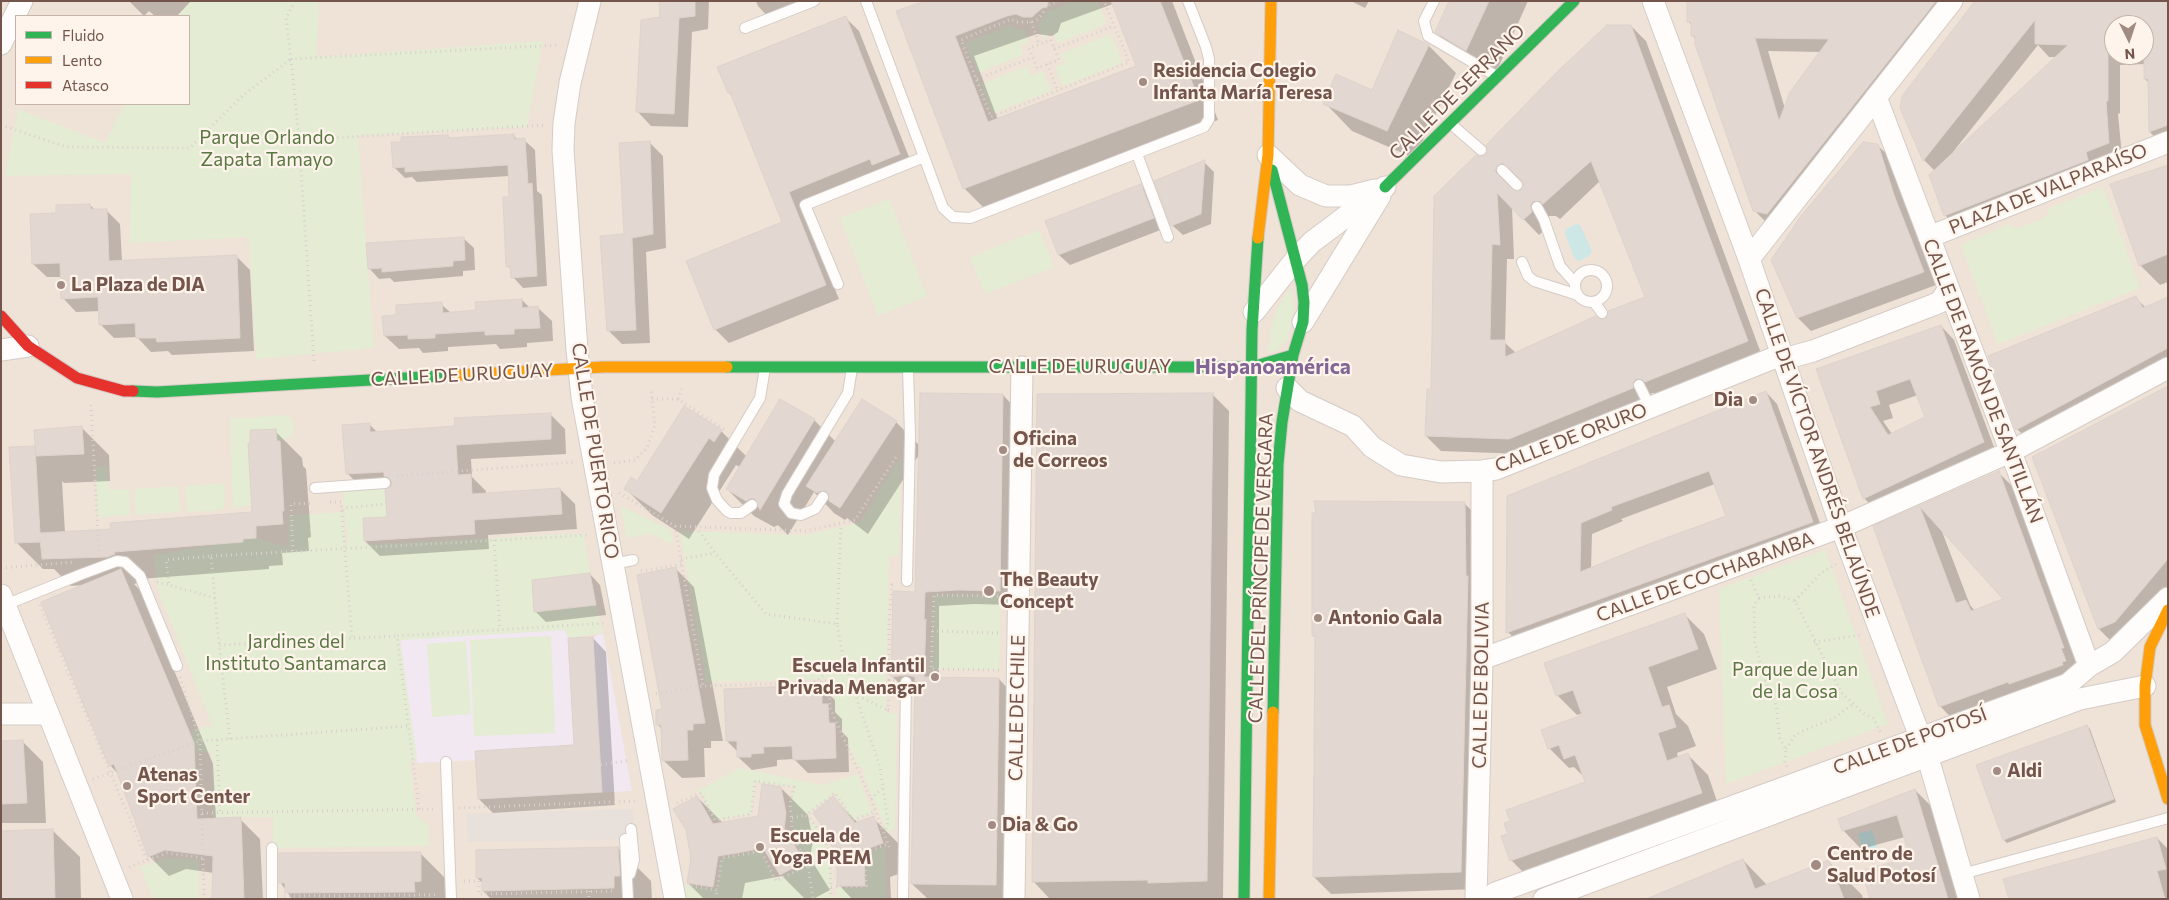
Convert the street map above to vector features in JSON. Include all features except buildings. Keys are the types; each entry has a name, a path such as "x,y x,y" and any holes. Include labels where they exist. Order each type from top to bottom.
{"street":[{"path":"3,36 22,1"},
{"name":"CALLE DE PUERTO RICO","path":"590,1 578,44 564,123 563,150 579,368 607,534 620,567 623,622 674,891"},
{"name":"CALLE DEL PRÍNCIPE DE VERGARA","path":"1244,899 1255,262 1268,154 1271,1"},
{"path":"1749,260 1952,1"},
{"name":"CALLE DE SERRANO","path":"1385,187 1570,3"},
{"name":"CALLE DE VÍCTOR ANDRÉS BELAÚNDE","path":"1653,3 1749,260 1841,527 1928,758 1969,899"},
{"name":"CALLE DE RAMÓN DE SANTILLÁN","path":"1876,96 2089,666"},
{"name":"PLAZA DE VALPARAÍSO","path":"1928,236 2168,142"},
{"path":"1268,154 1300,185 1326,196 1351,196 1385,187"},
{"name":"CALLE DEL PRÍNCIPE DE VERGARA","path":"1268,154 1302,285 1304,322 1293,355 1287,388 1282,422 1277,490 1269,899"},
{"path":"1254,312 1295,260 1312,242 1385,187"},
{"path":"1304,322 1385,187"},
{"name":"CALLE DE ORURO","path":"1287,388 1300,401 1353,426 1372,447 1401,465 1441,472 1496,469 1781,355 1791,357 1813,350 1933,305 1940,302 1948,290"},
{"name":"CALLE DE URUGUAY","path":"1,316 28,346 77,378 124,390 157,392 579,368 647,366 1252,367 1293,355"},
{"path":"1,350 28,346"},
{"name":"CALLE DE CHILE","path":"1014,899 1022,367"},
{"name":"CALLE DE COCHABAMBA","path":"1482,659 1841,527 2010,452 2168,368"},
{"name":"CALLE DE BOLIVIA","path":"1476,899 1482,659 1482,471"},
{"name":"CALLE DE POTOSÍ","path":"1490,899 1496,893 2068,684 2089,666 2113,652 2168,598"},
{"path":"3,600 122,899"},
{"path":"2166,793 2145,725 2145,686 2150,647 2168,610"},
{"name":"CALLE DE POTOSÍ","path":"1544,899 2080,700 2145,686"},
{"path":"1,714 47,714"},
{"path":"1628,844 1631,867"}],"lane":[{"path":"744,28 814,1"},
{"path":"866,1 943,208 953,218 970,218 1204,127 1209,120 1209,59 1188,1"},
{"path":"1434,1 1424,21 1428,36 1497,77"},
{"path":"1450,123 1481,150"},
{"path":"1137,154 1168,237"},
{"path":"838,284 805,205 924,157"},
{"path":"1502,170 1517,185"},
{"path":"1537,207 1544,220 1560,266 1575,283 1578,295"},
{"path":"1522,262 1528,276 1534,281 1594,302 1602,313"},
{"path":"1575,283 1582,273 1588,270 1600,273 1607,283 1607,289 1600,299 1594,302"},
{"path":"752,505 741,513 731,513 717,500 712,488 714,475 760,398 766,367"},
{"path":"823,497 815,509 801,515 791,513 784,504 787,494 848,393 852,367"},
{"path":"907,582 910,435 908,367"},
{"path":"1640,385 1650,407"},
{"path":"315,488 385,483"},
{"path":"3,600 35,593 100,564 117,561 125,562 140,576 177,666"},
{"path":"903,899 906,682"},
{"path":"446,762 451,897"},
{"path":"1962,874 2168,818"},
{"path":"627,884 634,860 631,829"},
{"path":"625,839 628,899"},
{"path":"267,899 269,848 273,886 272,899"}],"path":[{"path":"295,1 286,18 299,140 316,383"},
{"path":"1059,1 1046,6 1038,19 1031,22 1017,22 1011,19 961,40 991,117 1129,62 1104,1"},
{"path":"1031,22 1039,44"},
{"path":"1054,49 1114,26"},
{"path":"1051,40 1054,49 1059,60 1037,68 1029,48 1051,40"},
{"path":"1,125 66,147 190,148 242,96 291,59 578,44"},
{"path":"977,79 1033,57"},
{"path":"1047,64 1058,91"},
{"path":"299,140 358,135 527,127 564,123"},
{"path":"395,477 596,471 635,460 647,448 655,425 647,366"},
{"path":"652,399 678,399 736,437"},
{"path":"1,568 100,564 91,404"},
{"path":"596,471 675,526 806,531 841,525 855,520 910,435"},
{"path":"293,551 291,504 316,502"},
{"path":"325,502 341,502 352,638"},
{"path":"342,510 345,508 386,504"},
{"path":"841,525 837,624 844,661 880,767 888,822 884,832"},
{"path":"675,526 703,686"},
{"path":"696,527 766,614 837,624"},
{"path":"215,598 168,585 166,560 293,551 607,534"},
{"path":"494,540 500,630"},
{"path":"681,559 715,553"},
{"path":"211,556 218,645 230,739"},
{"path":"620,567 682,564"},
{"path":"1795,601 1820,572 1836,564"},
{"path":"1749,575 1759,598"},
{"path":"906,682 889,680 889,622 892,585 908,586 907,582"},
{"path":"35,593 147,860"},
{"path":"1018,597 934,595 931,669 1018,670"},
{"path":"1786,750 1780,740 1776,705 1763,676 1755,642 1754,605 1759,598 1780,596 1795,601 1814,642 1841,692 1853,704 1873,718 1882,735"},
{"path":"218,645 623,622"},
{"path":"932,631 1018,634"},
{"path":"1814,642 1861,635"},
{"path":"397,636 419,809"},
{"path":"814,682 844,661"},
{"path":"177,666 200,741 204,899"},
{"path":"637,697 703,686 830,682 830,708 871,799 891,852"},
{"path":"857,695 888,710"},
{"path":"1787,769 1785,762 1786,750 1796,734 1834,718 1853,704"},
{"path":"76,786 200,741 408,726"},
{"path":"217,740 220,813"},
{"path":"601,765 648,755"},
{"path":"696,794 700,793 715,820 751,814 755,782 794,787 790,804 793,836 808,865 813,899"},
{"path":"871,799 882,788"},
{"path":"791,818 806,815 835,793 853,820 876,811"},
{"path":"202,813 419,809 656,800"},
{"path":"806,815 823,836 830,857 831,899"},
{"path":"831,887 866,886 864,852 888,844"},
{"path":"716,899 722,858 761,851 776,881 808,865"},
{"path":"112,874 167,854 203,858"},
{"path":"450,882 479,881 479,894 616,891 616,885"},
{"path":"273,886 282,886 282,896 451,897"},
{"path":"674,891 717,890"},
{"path":"589,891 589,899"},
{"path":"556,892 556,899"},
{"path":"506,893 507,899"}],"shaded area":[{"path":"1,1 2168,1 2168,899 1,899"},
{"path":"565,629 568,638 593,637 603,633 632,791 478,799 476,760 417,763 400,640"},
{"path":"632,809 635,829 629,839 468,842 467,814"}],"green space":[{"name":"Parque Orlando Zapata Tamayo","path":"190,1 319,1 316,57 543,41 527,127 358,136 374,348 256,359 249,237 130,243 131,174 5,176 18,109 105,143 124,105 190,105 190,15 177,15"},
{"path":"1075,1 1097,1 1106,24 1057,43 1053,33 1043,37 1038,25 1048,11"},
{"path":"1009,26 1019,31 1025,30 1029,42 1020,46 1023,55 978,73 965,43"},
{"path":"1111,34 1122,63 1063,86 1055,67 1065,63 1061,54"},
{"path":"1027,66 1031,76 1043,71 1051,91 993,113 981,84"},
{"path":"2103,187 2140,288 1998,344 1961,245 2009,224 2016,229 2045,218 2050,208"},
{"path":"889,199 927,296 878,316 840,218"},
{"path":"1039,230 1054,267 985,294 970,257"},
{"path":"1290,288 1294,308 1288,339 1277,350 1268,353 1271,329 1278,307"},
{"path":"287,415 292,419 294,428 291,437 277,441 275,429 250,431 250,443 248,443 252,505 233,508 230,419"},
{"path":"898,461 901,462 899,555 889,556 886,712 897,714 895,828 889,832 863,774 864,768 858,766 835,710 834,679 706,682 680,531 806,535 860,523"},
{"path":"107,466 109,490 129,489 130,515 98,517 95,467"},
{"path":"224,483 225,507 220,510 187,512 186,486"},
{"path":"178,486 180,512 136,515 134,489"},
{"name":"Jardines del Instituto Santamarca","path":"385,487 387,517 363,518 365,545 583,533 590,573 532,580 534,612 596,605 603,633 568,638 565,630 400,640 417,758 410,763 415,806 417,816 428,826 429,846 273,848 273,817 214,818 212,753 194,751 190,733 206,726 213,727 159,593 154,555 256,538 289,548 289,516 343,512 345,546 348,546 343,490"},
{"path":"620,506 671,530 673,544 650,534 627,538"},
{"name":"Parque de Juan de la Cosa","path":"1825,550 1888,724 1726,784 1719,589"},
{"path":"934,595 1001,596 999,670 931,669"},
{"path":"551,636 555,733 474,736 470,640"},
{"path":"466,641 471,714 432,717 427,644"},
{"path":"740,768 822,785 858,774 872,813 853,820 835,793 806,815 823,835 830,857 831,899 685,899 684,885 717,890 722,858 761,851 776,880 808,865 793,836 790,804 794,787 755,782 751,814 715,820 701,793 695,792"},
{"path":"885,846 886,899 837,899 837,888 867,888 866,853"},
{"path":"168,858 199,860 199,899 153,899 140,867"}],"water":[{"path":"1576,224 1580,225 1592,251 1589,256 1579,261 1575,259 1565,234 1566,229"},
{"path":"1872,830 1880,856 1866,860 1858,834"}],"traffic: fast":[{"path":"1385,187 1574,1"},
{"path":"1272,170 1302,285 1304,302 1303,322 1293,355 1282,422 1278,464 1273,712"},
{"path":"1244,899 1252,330 1258,238"},
{"path":"727,367 1252,367 1293,355"},
{"path":"133,391 157,392 459,375"}],"traffic: slow":[{"path":"1258,238 1268,155 1271,1"},
{"path":"459,375 603,367 727,367"},
{"path":"2168,610 2150,647 2145,686 2145,725 2168,799"},
{"path":"1269,899 1273,712"}],"traffic: jam":[{"path":"1,316 28,346 77,378 124,391 133,391"}],"place":[{"name":"Residencia Colegio Infanta María Teresa","path":"1143,82"},
{"name":"La Plaza de DIA","path":"61,285"},
{"name":"Dia","path":"1753,400"},
{"name":"Oficina de Correos","path":"1003,450"},
{"name":"The Beauty Concept","path":"989,591"},
{"name":"Antonio Gala","path":"1318,618"},
{"name":"Escuela Infantil Privada Menagar","path":"935,677"},
{"name":"Aldi","path":"1997,771"},
{"name":"Atenas Sport Center","path":"127,786"},
{"name":"Dia & Go","path":"992,825"},
{"name":"Escuela de Yoga PREM","path":"760,847"},
{"name":"Centro de Salud Potosí","path":"1816,865"}],"district":[{"name":"Hispanoamérica","path":"1273,367"}]}
